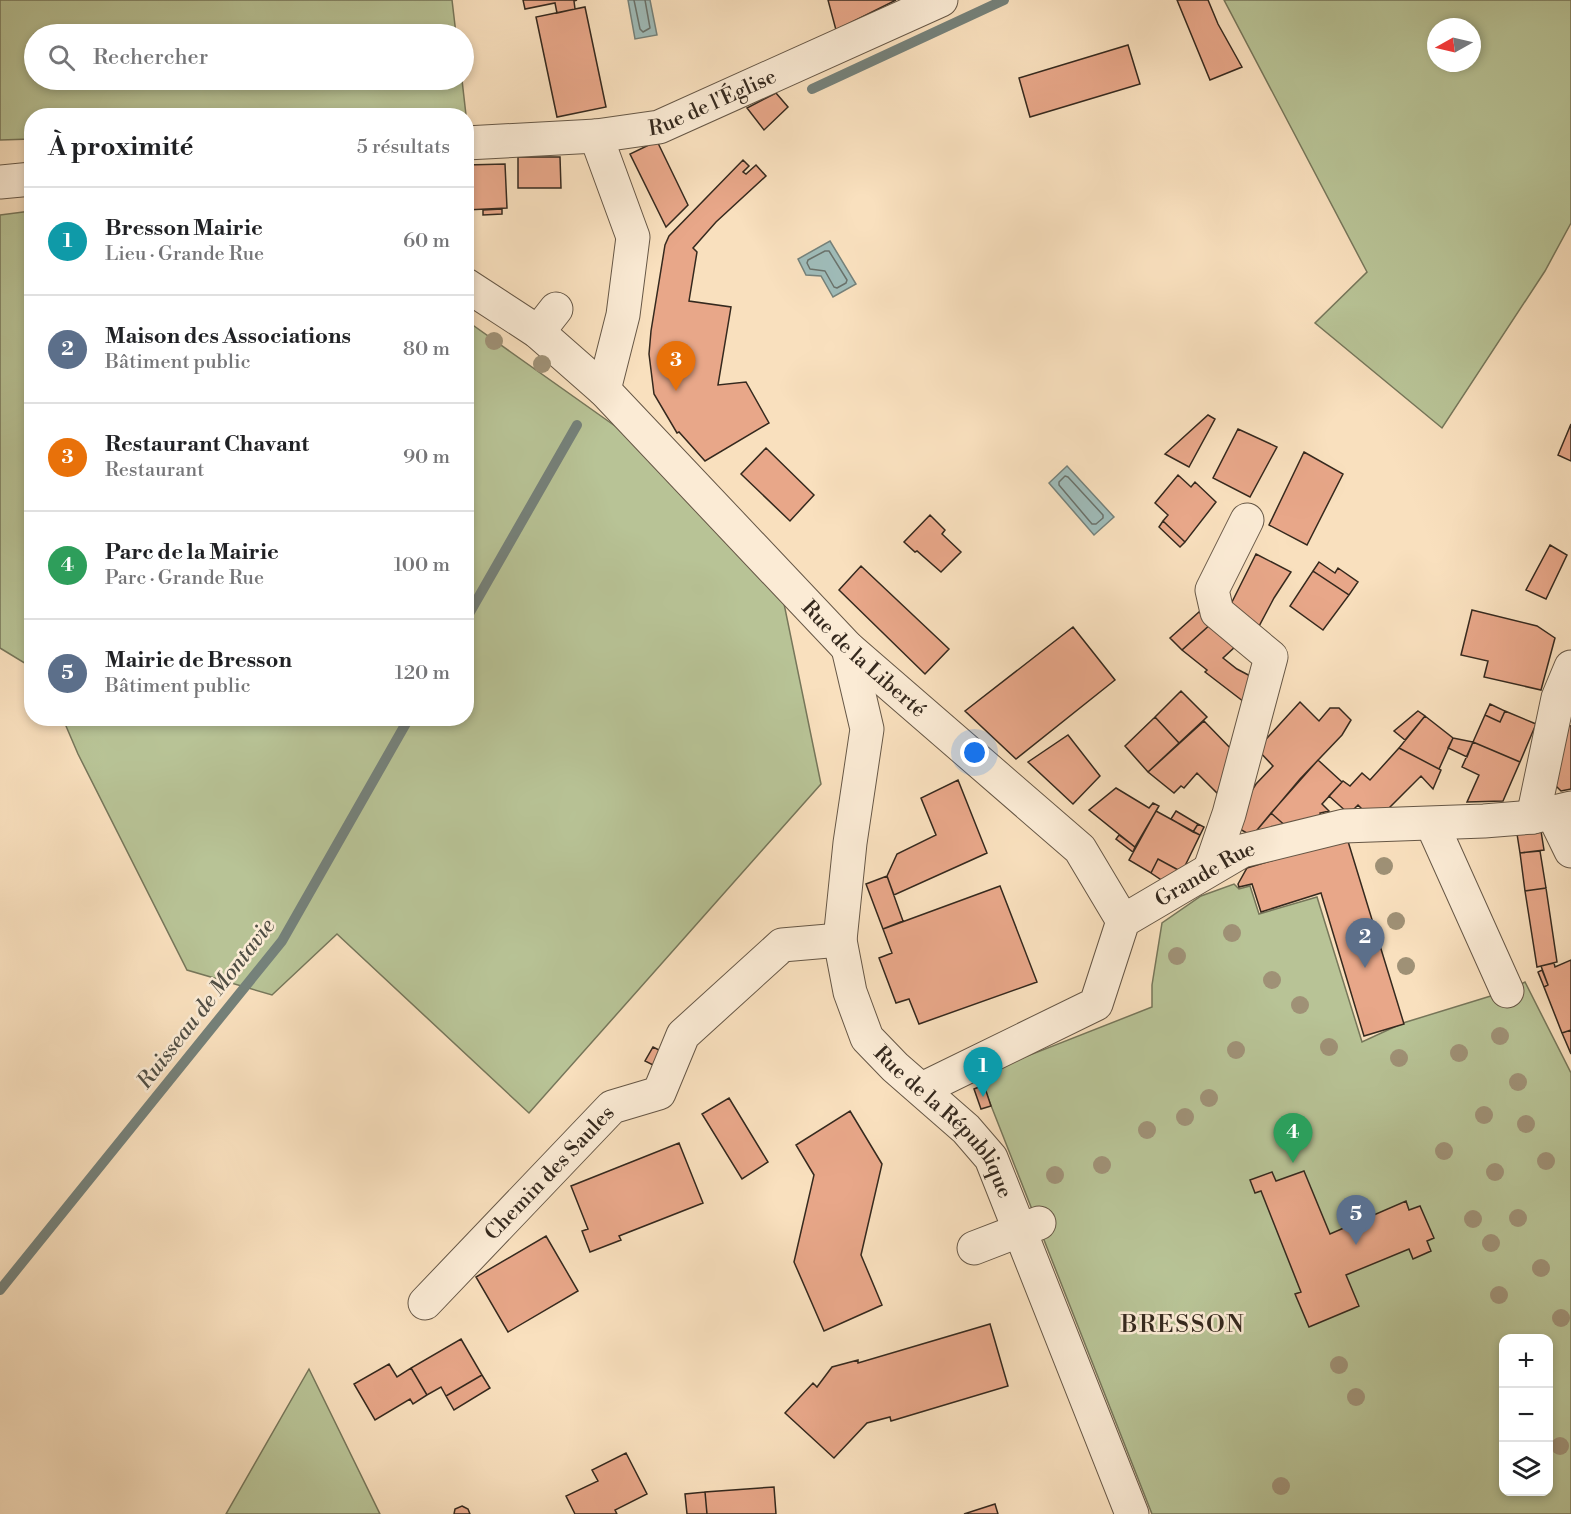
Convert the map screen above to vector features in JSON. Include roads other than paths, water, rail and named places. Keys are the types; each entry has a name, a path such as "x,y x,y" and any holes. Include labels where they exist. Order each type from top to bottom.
{"street":[{"name":"Rue de l'Église","path":"474,144 596,136 659,127 941,0"},
{"path":"596,136 633,237 623,315 604,390"},
{"path":"0,182 24,180"},
{"name":"Rue de la Liberté","path":"474,289 547,321 604,390 848,648 1080,849 1123,921"},
{"path":"1210,869 1229,814 1271,657 1217,612 1212,590 1247,520"},
{"name":"Rue de la République","path":"848,648 867,729 850,843 840,940 850,992 867,1038 966,1129 991,1158 1029,1227 1132,1514"},
{"path":"1571,667 1558,698 1552,812 1571,850"},
{"name":"Grande Rue","path":"1123,921 1242,851 1344,826 1432,824 1552,812"},
{"path":"1432,824 1508,991"},
{"path":"922,1089 1096,1004 1123,921"},
{"name":"Chemin des Saules","path":"425,1303 612,1107 659,1093 683,1035 782,945 840,940"},
{"path":"974,1248 1029,1227"}],"water":[{"path":"628,0 650,0 657,35 635,39"},
{"path":"830,241 856,284 833,297 821,276 806,275 798,259"},
{"path":"1067,466 1114,517 1094,535 1049,483"}],"waterway":[{"name":"Ruisseau de Montavie","path":"812,89 1004,0"},
{"name":"Ruisseau de Montavie","path":"474,605 577,425"},
{"name":"Ruisseau de Montavie","path":"0,1290 282,941 404,726"}],"place":[{"name":"Restaurant Chavant","path":"676,391"},
{"name":"Maison des Associations","path":"1365,968"},
{"name":"Bresson Mairie","path":"983,1097"},
{"name":"Parc de la Mairie","path":"1293,1163"},
{"name":"Mairie de Bresson","path":"1356,1245"}],"district":[{"name":"BRESSON","path":"1183,1324"}]}
